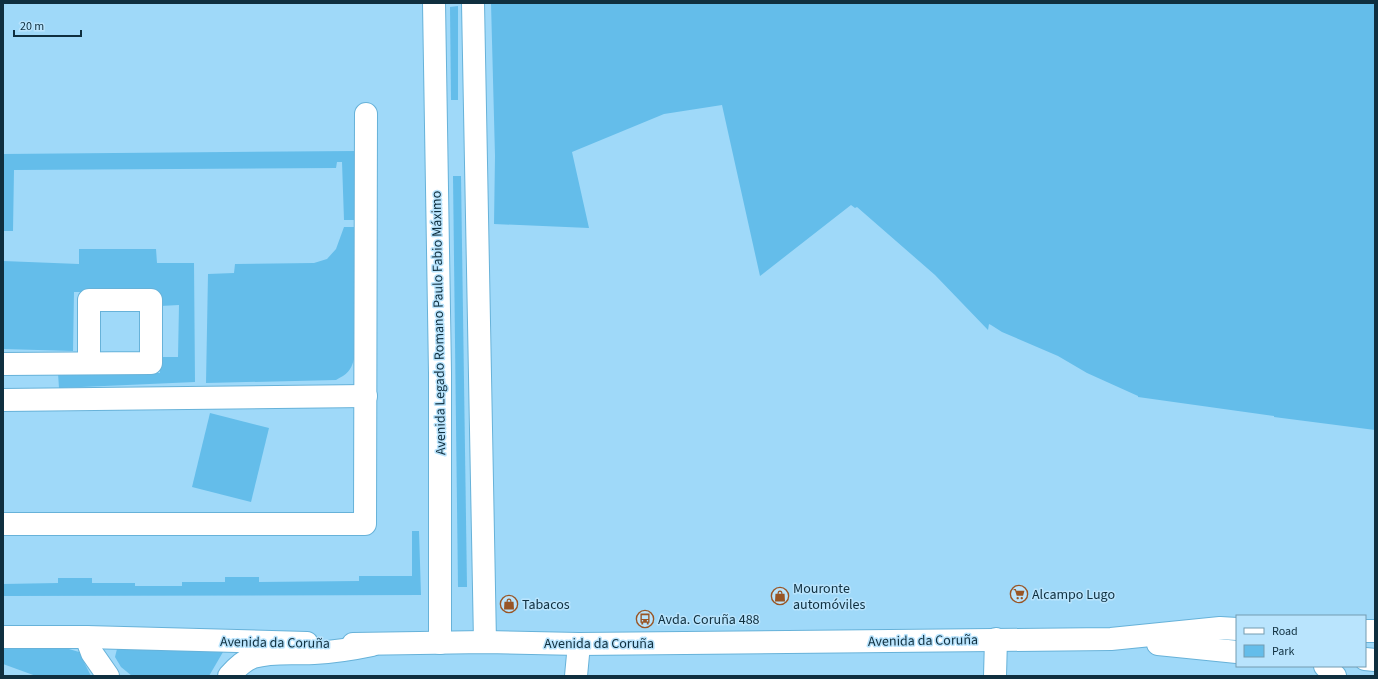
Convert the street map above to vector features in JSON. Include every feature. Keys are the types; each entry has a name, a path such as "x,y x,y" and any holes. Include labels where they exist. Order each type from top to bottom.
{"main road":[{"name":"Avenida Legado Romano Paulo Fabio Máximo","path":"434,3 440,373 440,643"},
{"path":"473,3 485,642"},
{"path":"3,524 365,524 366,114"},
{"path":"3,364 89,363"},
{"path":"3,400 366,396"},
{"name":"Avenida da Coruña","path":"3,637 372,645 485,642 578,644 1111,639 1220,628 1236,629"},
{"path":"86,638 92,653 108,676"},
{"path":"995,676 996,639"},
{"name":"Avenida da Coruña","path":"1111,639 1236,652"},
{"path":"576,676 578,644"},
{"path":"229,676 241,664 254,657 275,653 347,651 372,645"},
{"path":"1326,667 1335,676"}],"green space":[{"path":"491,3 1375,3 1375,430 1138,397 1087,373 1058,356 1002,332 989,324 988,330 935,275 857,207 855,208 851,205 760,276 722,105 664,114 572,152 589,228 494,224 495,156"},
{"path":"458,6 458,100 451,100 450,7"},
{"path":"357,151 356,220 344,220 342,162 337,162 336,168 14,170 13,231 3,231 3,154"},
{"path":"453,176 461,176 467,587 458,587"},
{"path":"344,227 356,227 354,359 348,372 336,380 206,383 208,274 234,273 235,264 314,263 327,259 336,249"},
{"path":"79,249 156,249 157,263 194,263 195,382 59,388 58,373 160,373 160,357 178,357 179,305 160,306 160,292 74,292 73,351 3,349 3,261 79,264"},
{"path":"210,413 269,428 251,502 192,487"},
{"path":"412,531 419,531 421,595 3,596 3,584 58,583 58,578 92,578 92,583 135,583 135,586 182,586 182,582 225,582 225,577 259,577 259,582 359,581 359,576 412,576"},
{"path":"3,647 69,649 79,652 91,676 36,676 3,664"},
{"path":"125,648 223,652 209,676 132,676 121,667 115,657 117,649"}],"place":[{"name":"Alcampo Lugo","path":"1019,594"},
{"name":"Mouronte automóviles","path":"780,596"},
{"name":"Tabacos","path":"509,604"},
{"name":"Avda. Coruña 488","path":"645,619"}]}
